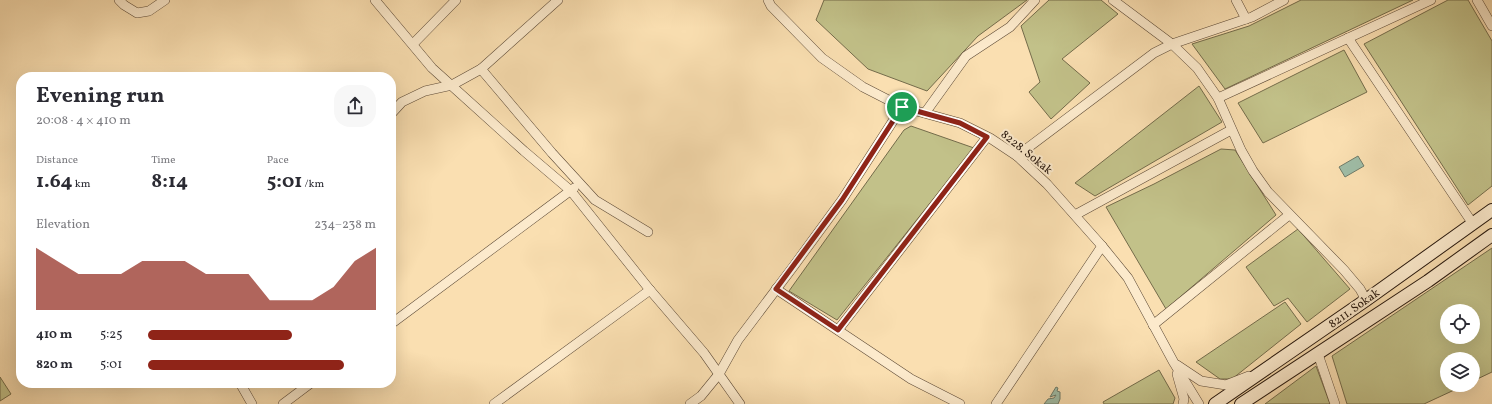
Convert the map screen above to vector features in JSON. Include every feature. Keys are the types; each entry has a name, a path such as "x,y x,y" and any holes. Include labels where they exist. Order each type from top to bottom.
{"street":[{"path":"119,0 137,14 150,11 165,0"},
{"path":"375,0 432,68 571,191 650,290 704,353 740,404"},
{"path":"413,44 456,0"},
{"path":"396,109 402,102 425,91 452,85 481,69 558,0"},
{"name":"8228. Sokak","path":"768,0 771,6 822,58 863,87 902,107 960,123 987,137 1017,156 1048,184 1128,278 1174,363 1199,404"},
{"path":"925,113 966,56 1010,27 1035,0"},
{"path":"1113,0 1172,44 1197,68 1218,98 1231,130 1253,171 1268,192 1344,270 1360,289 1366,300"},
{"path":"1236,0 1246,19"},
{"path":"1017,156 1154,53 1172,44 1246,19 1284,0"},
{"path":"1218,98 1431,0"},
{"path":"1476,0 1492,26"},
{"path":"1348,38 1473,224"},
{"path":"481,69 552,153 595,200 648,232"},
{"path":"690,404 701,396 719,374 738,340 842,200 902,107"},
{"path":"1075,215 1231,130"},
{"path":"838,330 987,137"},
{"path":"396,320 580,183"},
{"name":"8211. Sokak","path":"1215,404 1366,300 1492,210"},
{"path":"1154,325 1289,215"},
{"path":"1241,404 1428,281 1492,235"},
{"path":"996,404 1102,246"},
{"path":"776,289 912,379 960,404"},
{"path":"494,404 650,290"},
{"path":"1318,354 1335,404"},
{"path":"1174,363 1201,381 1226,385 1263,371"},
{"path":"1174,363 1184,399 1183,404"},
{"path":"243,388 252,404"},
{"path":"283,404 304,388"}],"shaded area":[{"path":"824,0 1027,0 978,36 927,91 868,69 816,20"},
{"path":"1049,0 1101,0 1118,14 1062,59 1090,83 1051,119 1029,92 1040,82 1021,26"},
{"path":"1301,0 1413,0 1225,89 1192,44 1249,26"},
{"path":"1448,0 1468,0 1492,41 1492,186 1468,205 1364,44"},
{"path":"1344,50 1367,92 1263,143 1238,103"},
{"path":"1199,86 1222,122 1095,196 1075,183"},
{"path":"911,126 974,148 837,320 789,291 904,130"},
{"path":"1221,149 1235,150 1276,215 1166,309 1106,207"},
{"path":"1358,156 1364,166 1345,177 1339,167"},
{"path":"1298,229 1350,289 1307,322 1288,298 1274,306 1246,267"},
{"path":"1492,248 1492,372 1480,378 1480,352 1440,352 1440,392 1450,392 1424,404 1347,404 1332,356"},
{"path":"1285,302 1301,324 1232,379 1220,379 1196,362"},
{"path":"1316,366 1330,404 1265,404"},
{"path":"1159,370 1175,398 1173,404 1104,404 1103,402"},
{"path":"0,377 11,394 0,401"},
{"path":"1056,387 1058,388 1057,391 1060,392 1058,404 1044,404 1048,399 1054,398 1056,395 1050,397"}],"route":[{"path":"902,107 960,123 987,137 838,330 776,289 842,200 902,107"}]}
